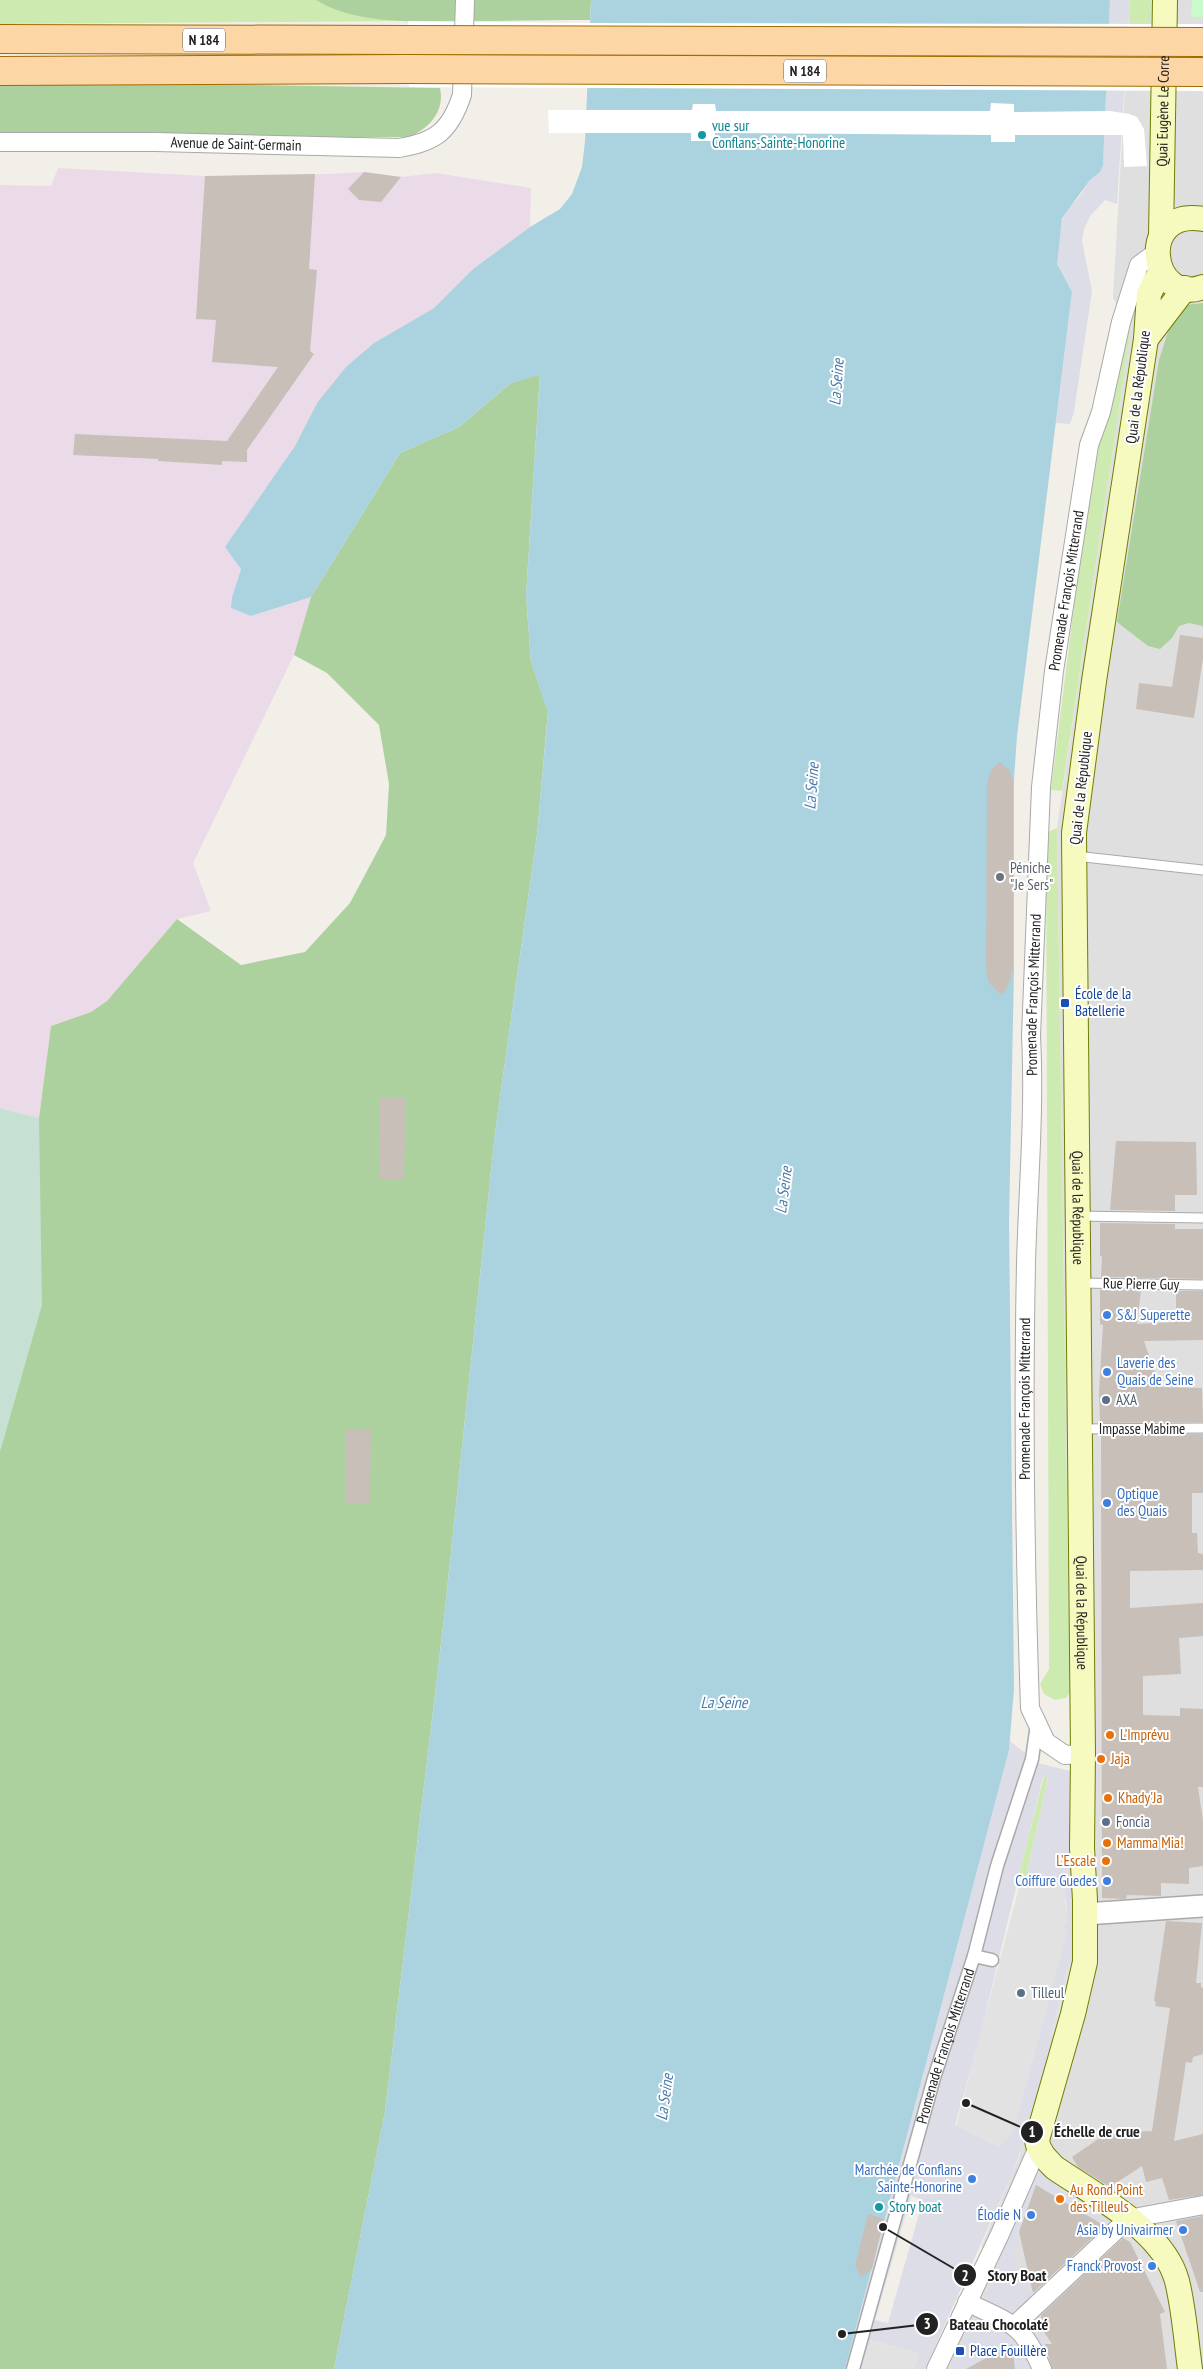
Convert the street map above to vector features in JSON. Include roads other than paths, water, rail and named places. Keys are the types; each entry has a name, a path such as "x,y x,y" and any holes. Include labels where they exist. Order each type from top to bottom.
{"main road":[{"name":"Quai Eugène Le Corre","path":"1165,0 1164,168 1193,219"},
{"name":"N 184","path":"0,40 1203,42"},
{"name":"N 184","path":"0,71 407,69 1203,72"},
{"path":"1146,339 1194,287 1168,280 1160,253 1164,168"},
{"path":"1160,253 1171,225 1193,219"},
{"name":"Quai de la République","path":"1038,2147 1037,2140 1073,2014 1085,1962 1082,1848 1083,1754 1074,833 1094,681 1146,339 1149,294 1160,253"},
{"path":"1038,2147 1055,2168 1128,2219 1156,2243 1171,2266 1177,2281 1190,2369"}],"street":[{"name":"Avenue de Saint-Germain","path":"0,142 165,142 399,148 416,146 435,137 450,122 457,110 462,95 465,0"},
{"name":"Promenade François Mitterrand","path":"1083,1754 1065,1755 1046,1742 1030,1708 1028,1679 1025,1437 1026,1262 1033,1072 1031,1036 1041,787 1054,671 1089,445 1101,412 1119,329 1139,265 1160,253"},
{"name":"Promenade François Mitterrand","path":"853,2369 934,2078 974,1956 996,1866 1032,1759 1036,1724"},
{"path":"1085,1914 1203,1906"},
{"path":"974,1956 992,1960"},
{"path":"936,2369 1000,2234 1038,2147"},
{"path":"1015,2326 1128,2219 1203,2204"},
{"path":"967,2302 1015,2326 1030,2343 1042,2369"}],"lane":[{"path":"1074,856 1203,870"},
{"path":"1078,1216 1203,1218"},
{"name":"Rue Pierre Guy","path":"1079,1283 1203,1285"},
{"name":"Impasse Mabime","path":"1080,1429 1203,1428"}],"water":[{"name":"La Seine","path":"591,0 1110,0 1103,165 1100,172 1090,180 1062,218 1057,264 1072,292 1017,736 1014,779 1014,969 1009,1223 1014,1689 1009,1750 845,2369 334,2369 385,2112 444,1619 495,1133 537,835 548,712 531,662 526,596 540,375 511,383 459,427 400,453 311,597 251,616 231,608 232,597 241,569 225,547 295,446 317,403 346,367 374,343 434,308 473,269 530,227 560,209 572,194 582,167 585,141"}],"place":[{"name":"vue sur Conflans-Sainte-Honorine","path":"702,135"},
{"name":"Péniche \"Je Sers\"","path":"1000,877"},
{"name":"École de la Batellerie","path":"1065,1003"},
{"name":"S&J Superette","path":"1107,1315"},
{"name":"Laverie des Quais de Seine","path":"1107,1372"},
{"name":"AXA","path":"1106,1400"},
{"name":"Optique des Quais","path":"1107,1503"},
{"name":"L’Imprévu","path":"1110,1735"},
{"name":"Jaja","path":"1101,1759"},
{"name":"Khady'Ja","path":"1108,1798"},
{"name":"Foncia","path":"1106,1822"},
{"name":"Mamma Mia!","path":"1107,1843"},
{"name":"L’Escale","path":"1106,1861"},
{"name":"Coiffure Guedes","path":"1107,1881"},
{"name":"Tilleul","path":"1021,1993"},
{"name":"Échelle de crue","path":"966,2103"},
{"name":"Marchée de Conflans Sainte-Honorine","path":"972,2179"},
{"name":"Au Rond Point des Tilleuls","path":"1060,2199"},
{"name":"Story boat","path":"879,2207"},
{"name":"Élodie N","path":"1031,2215"},
{"name":"Story Boat","path":"883,2227"},
{"name":"Asia by Univairmer","path":"1183,2230"},
{"name":"Franck Provost","path":"1152,2266"},
{"name":"Bateau Chocolaté","path":"842,2334"},
{"name":"Place Fouillère","path":"960,2351"}]}
